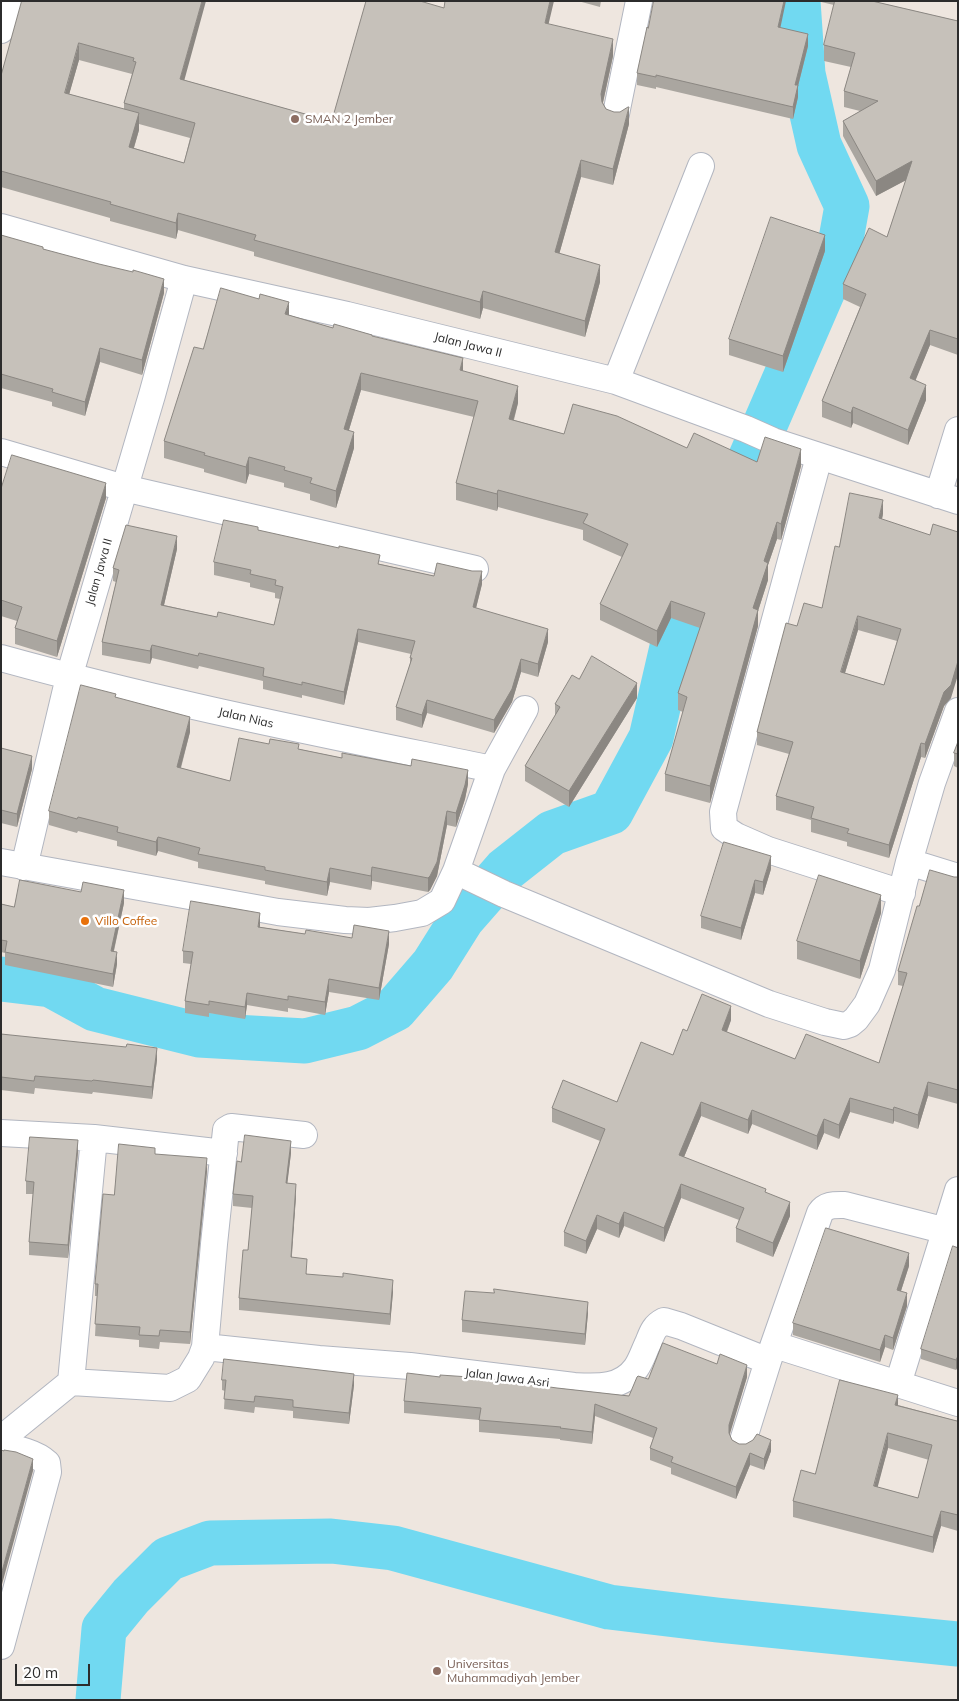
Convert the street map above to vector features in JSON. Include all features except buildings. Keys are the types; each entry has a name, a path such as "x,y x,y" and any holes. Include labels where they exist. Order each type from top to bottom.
{"street":[{"path":"1,30 10,1"},
{"path":"616,114 639,1"},
{"path":"616,381 702,166"},
{"name":"Jalan Jawa II","path":"1,226 184,279 347,315 616,381 746,428 773,441 948,498"},
{"name":"Jalan Jawa II","path":"12,865 152,395 184,279"},
{"path":"948,498 958,430"},
{"path":"1,452 124,488 475,569"},
{"path":"820,457 723,812 723,825 726,830 736,836 768,850 902,893"},
{"name":"Jalan Nias","path":"1,658 68,677 492,770"},
{"path":"12,865 278,912 345,920 395,918 422,913 442,901 465,876 492,770 525,709"},
{"path":"465,876 769,1004 825,1022 844,1026 850,1024 867,1004 882,970 909,862 932,783 958,711"},
{"path":"909,862 958,877"},
{"path":"1,1439 71,1382 170,1388 188,1379 206,1347 226,1130 230,1126 304,1135"},
{"path":"1,1133 94,1138 224,1153"},
{"path":"71,1382 94,1138"},
{"path":"898,1384 952,1232 958,1190"},
{"path":"743,1442 820,1213 823,1209 829,1205 845,1205 952,1232"},
{"name":"Jalan Jawa Asri","path":"206,1347 410,1366 574,1386 597,1387 610,1386 620,1382 636,1368 653,1330 664,1321 772,1353"},
{"path":"772,1353 898,1384 958,1403"},
{"path":"1,1446 24,1451 42,1459 47,1463 48,1472 1,1646"}],"waterway":[{"path":"1,979 51,985 95,1009 199,1035 305,1041 358,1028 395,1009 433,965 462,919 505,870 552,833 611,812 651,738 676,630 838,256 847,206 819,145 803,74 798,1"},
{"path":"98,1700 104,1629 131,1596 168,1559 210,1543 331,1541 393,1548 609,1607 717,1620 958,1644"}],"place":[{"name":"SMAN 2 Jember","path":"295,119"},
{"name":"Villo Coffee","path":"85,921"},
{"name":"Universitas Muhammadiyah Jember","path":"437,1671"}]}
